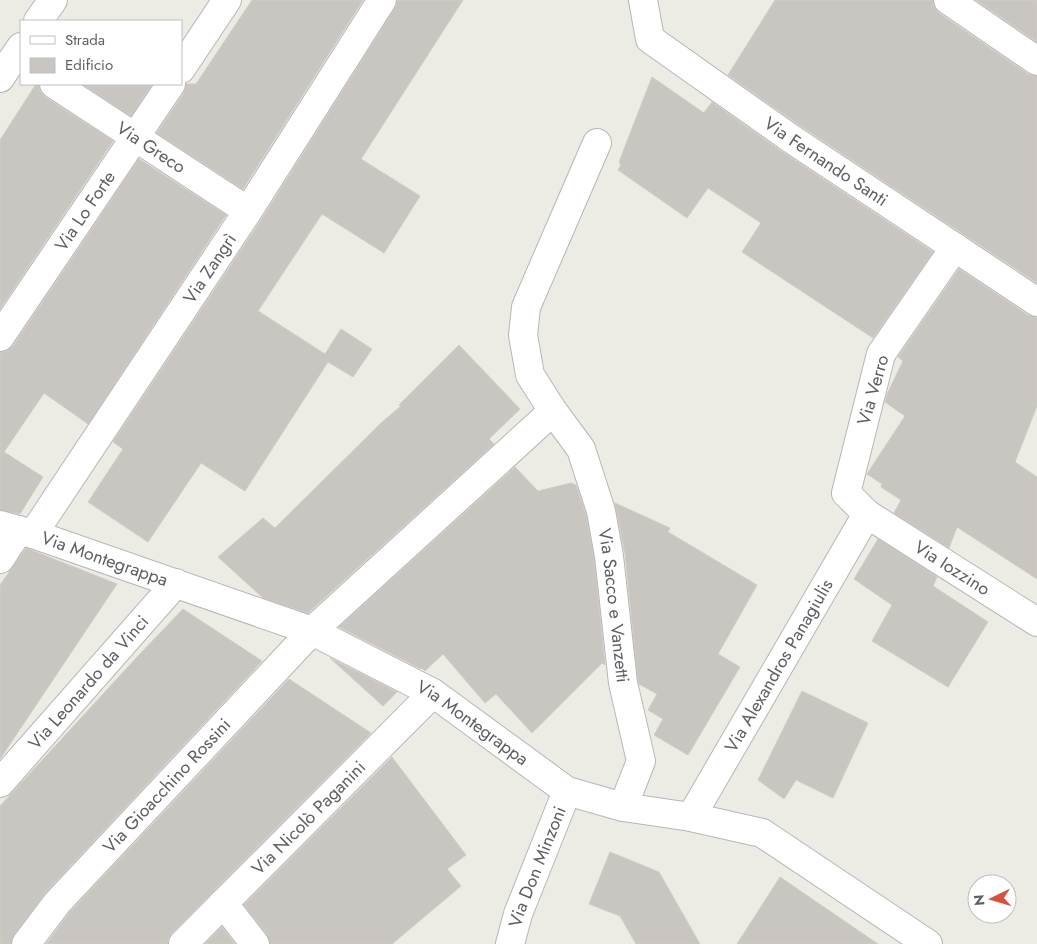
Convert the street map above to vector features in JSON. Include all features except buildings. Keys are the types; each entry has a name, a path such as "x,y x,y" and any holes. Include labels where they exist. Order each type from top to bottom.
{"street":[{"path":"39,20 53,0"},
{"path":"182,68 227,0"},
{"name":"Via Zangrì","path":"0,559 18,530 248,211 382,0"},
{"name":"Via Fernando Santi","path":"643,0 650,40 790,138 1037,302"},
{"path":"948,0 1037,61"},
{"name":"Via Greco","path":"56,85 248,211"},
{"name":"Via Lo Forte","path":"0,337 170,85"},
{"name":"Via Sacco e Vanzetti","path":"598,143 526,307 523,335 530,375 581,449 601,511 609,556 623,683 641,761 623,807"},
{"name":"Via Verro","path":"867,514 846,493 881,354 955,247"},
{"path":"312,630 553,411"},
{"name":"Via Iozzino","path":"867,514 1037,622"},
{"name":"Via Alexandros Panagiulis","path":"691,817 867,514"},
{"name":"Via Montegrappa","path":"18,530 312,630 433,694 567,791 623,807 691,817 762,832 928,944"},
{"name":"Via Leonardo da Vinci","path":"0,783 176,583"},
{"name":"Via Gioacchino Rossini","path":"26,944 57,903 312,630"},
{"name":"Via Nicolò Paganini","path":"183,944 433,694"},
{"name":"Via Don Minzoni","path":"510,944 518,914 567,791"},
{"path":"223,903 255,944"}]}
